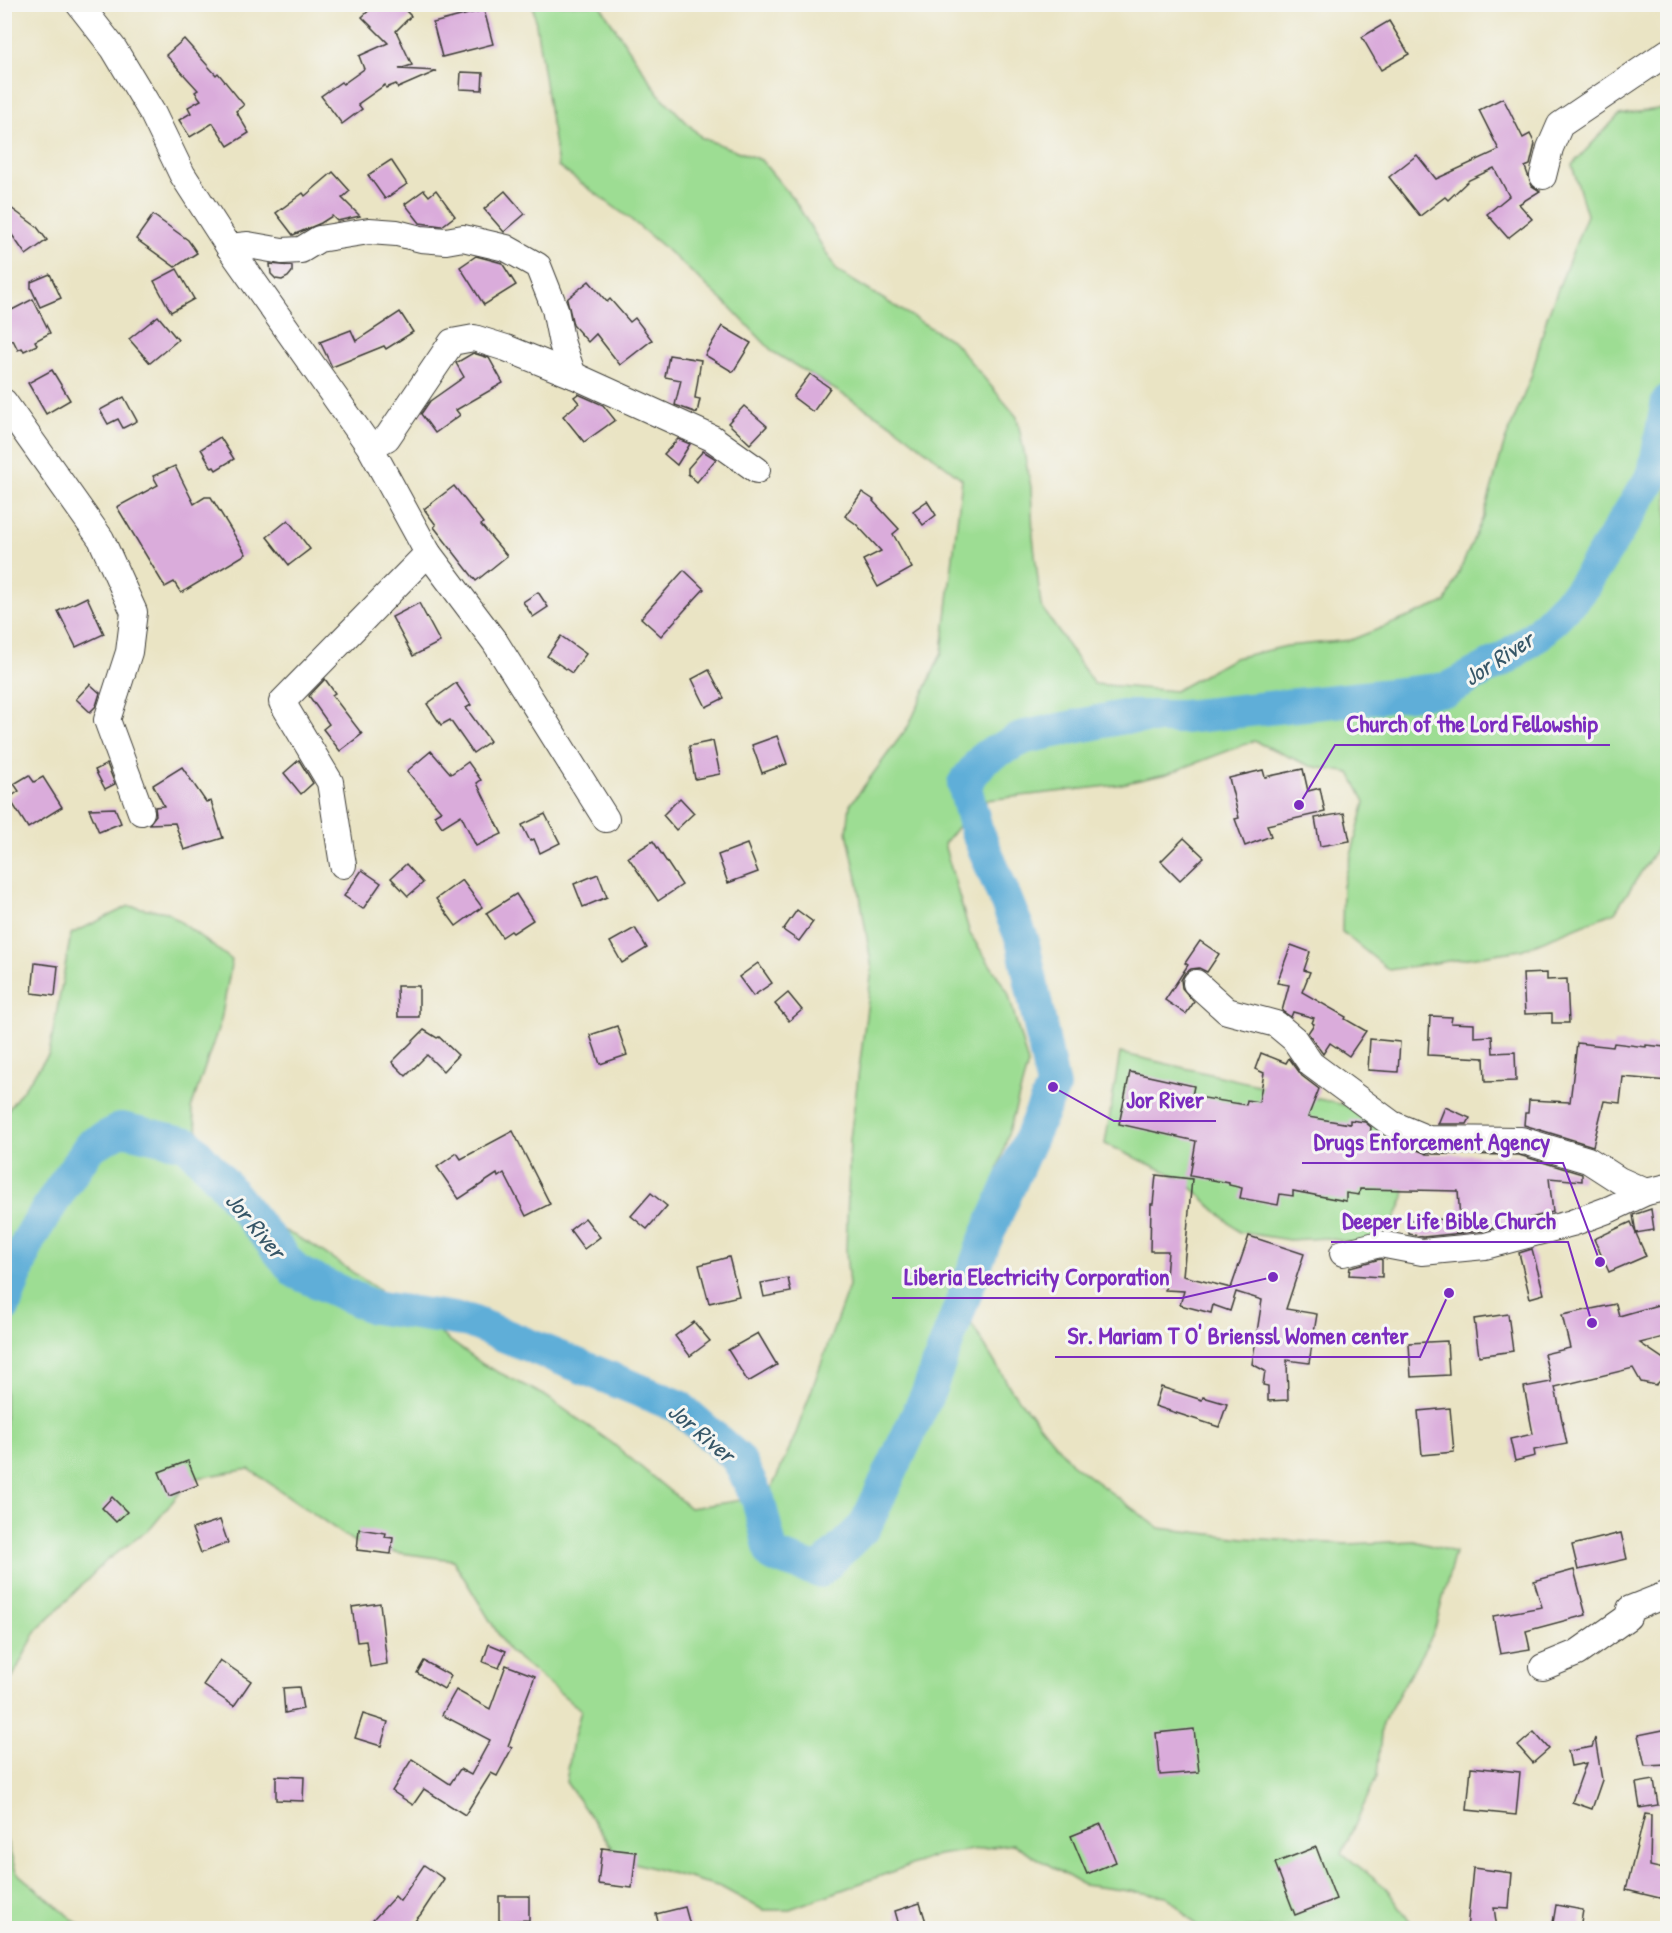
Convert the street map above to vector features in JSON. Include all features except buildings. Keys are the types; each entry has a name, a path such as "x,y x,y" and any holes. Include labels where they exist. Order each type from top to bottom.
{"street":[{"path":"78,4 114,49 153,114 182,174 229,247 370,447 428,553 495,642 606,819"},
{"path":"1543,176 1550,148 1560,125 1668,52"},
{"path":"229,247 249,245 282,251 301,250 319,239 369,231 446,241 463,238 506,248 538,266 555,309 562,344 573,375"},
{"path":"370,447 387,438 452,342 474,338 506,348 573,375 712,438 757,470"},
{"path":"4,402 101,539 134,612 129,652 107,720 141,812"},
{"path":"343,865 330,782 282,702 428,553"},
{"path":"1196,983 1227,1011 1276,1024 1294,1039 1311,1064 1392,1124 1428,1138 1521,1140 1588,1160 1619,1180 1657,1189"},
{"path":"1343,1253 1380,1244 1422,1252 1485,1246 1572,1223 1657,1189"},
{"path":"1543,1667 1577,1653 1628,1617 1630,1609 1668,1594"}],"green space":[{"path":"533,5 600,5 658,93 702,138 761,160 795,201 837,271 954,342 1017,417 1031,487 1033,536 1041,606 1094,684 1175,691 1234,658 1287,646 1351,640 1446,602 1484,515 1504,444 1531,377 1547,317 1587,215 1572,165 1619,115 1667,109 1667,833 1615,912 1521,950 1389,970 1342,932 1343,886 1365,802 1350,773 1310,766 1254,741 1167,774 1117,785 978,801 944,844 970,934 1008,992 1028,1064 960,1305 1012,1391 1071,1463 1159,1528 1244,1538 1347,1544 1414,1541 1455,1552 1434,1632 1382,1724 1377,1776 1342,1853 1387,1889 1414,1928 1199,1928 1167,1896 1083,1885 1013,1844 938,1855 787,1910 763,1910 721,1887 620,1859 566,1782 581,1710 508,1650 453,1560 363,1548 249,1469 191,1479 151,1528 107,1560 37,1630 5,1692 5,1114 49,1054 71,934 129,906 167,912 232,960 221,1020 191,1108 211,1172 260,1218 314,1246 484,1365 544,1395 612,1443 690,1508 768,1496 795,1436 849,1286 846,1251 850,1139 872,969 847,832 850,805 909,725 942,652 962,479 893,425 773,352 729,306 667,250 629,218 558,166"},
{"path":"1120,1053 1353,1107 1392,1124 1409,1152 1404,1197 1389,1233 1364,1245 1327,1238 1289,1240 1239,1232 1182,1179 1105,1144"},
{"path":"4,1832 16,1872 83,1928 5,1928"}],"waterway":[{"name":"Jor River","path":"4,1306 29,1239 90,1146 122,1129 188,1144 221,1180 296,1272 373,1307 469,1321 678,1406 738,1459 758,1499 772,1555 819,1571 865,1526 928,1393 985,1240 1053,1087 1022,939 976,829 964,784 985,757 1025,737 1123,717 1183,717 1448,689 1504,659 1538,634 1580,591 1654,474 1668,401"}],"place":[{"name":"Church of the Lord Fellowship","path":"1299,805"},
{"name":"Jor River","path":"1053,1087"},
{"name":"Drugs Enforcement Agency","path":"1600,1262"},
{"name":"Liberia Electricity Corporation","path":"1273,1277"},
{"name":"Sr. Mariam T O' Brienssl Women center","path":"1449,1293"},
{"name":"Deeper Life Bible Church","path":"1592,1323"}]}
